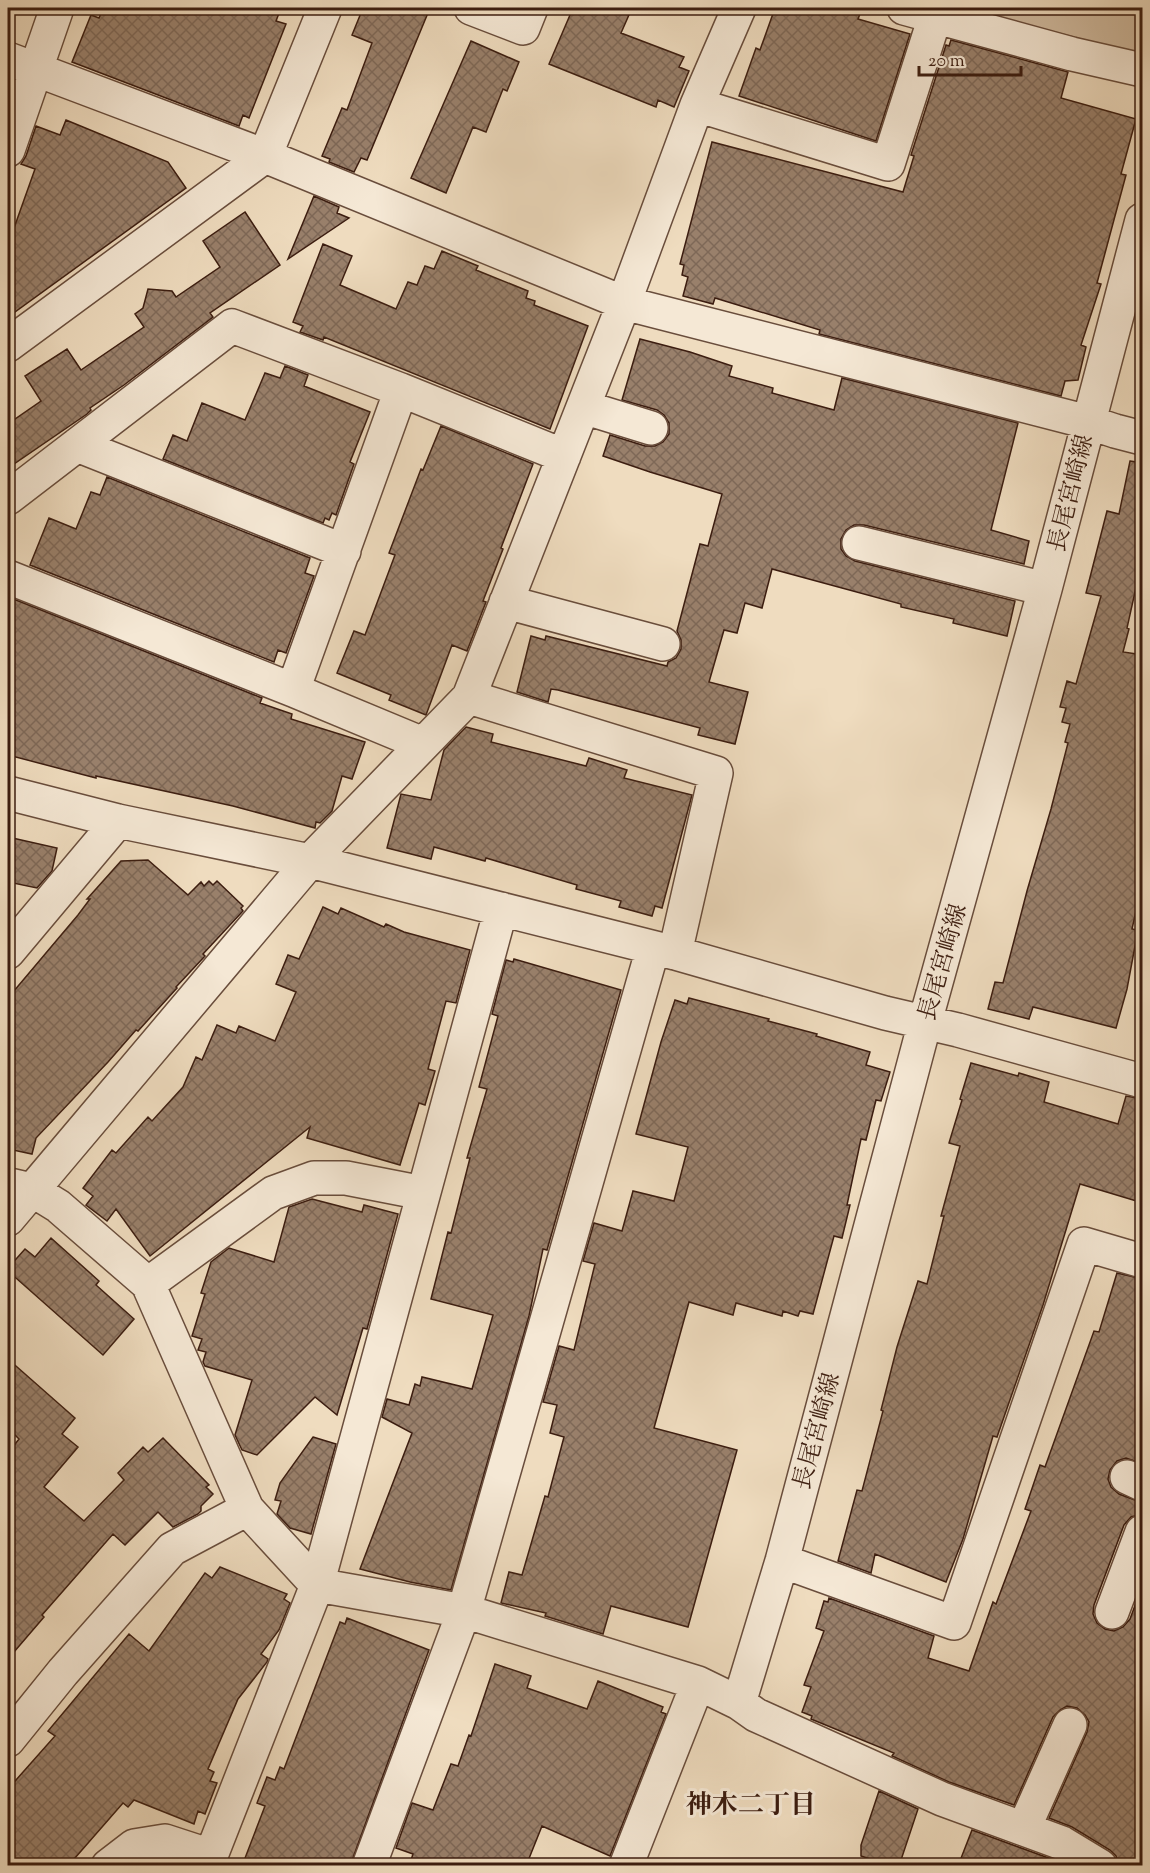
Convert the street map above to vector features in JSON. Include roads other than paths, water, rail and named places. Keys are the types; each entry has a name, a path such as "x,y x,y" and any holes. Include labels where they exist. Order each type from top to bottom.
{"street":[{"path":"8,150 21,64 57,8"},
{"path":"8,345 265,156 325,8"},
{"path":"471,8 523,28 531,8"},
{"path":"8,1219 20,1187 310,861 469,697 624,303 697,105 739,8"},
{"path":"904,8 1072,54 1143,70"},
{"path":"697,105 888,164 935,17"},
{"path":"21,64 265,156 624,303 1143,438"},
{"name":"長尾宮崎線","path":"739,1702 782,1562 925,1022 1045,589 1143,220"},
{"path":"8,498 232,326 401,390 564,456"},
{"path":"293,690 401,390"},
{"path":"583,407 651,428"},
{"path":"77,445 344,551"},
{"path":"859,543 1045,589"},
{"path":"8,577 423,744"},
{"path":"506,602 663,644"},
{"path":"369,1866 464,1611 716,773 469,697"},
{"path":"8,793 118,821 310,861 664,950 885,1013 1143,1081"},
{"path":"8,952 118,821"},
{"path":"108,1866 134,1846 165,1841 209,1861 317,1585 501,909"},
{"path":"148,1284 273,1193 314,1178 346,1178 423,1193"},
{"path":"20,1187 58,1206 148,1284 247,1509 317,1585 464,1611 698,1683 739,1702 756,1715 942,1799 1062,1844 1100,1866"},
{"path":"782,1562 954,1623 1084,1244 1143,1261"},
{"path":"8,1740 63,1672 172,1550 247,1509"},
{"path":"1112,1612 1143,1532"},
{"path":"626,1866 698,1683"},
{"path":"1023,1828 1070,1725"}],"district":[{"name":"神木二丁目","path":"751,1804"}]}
